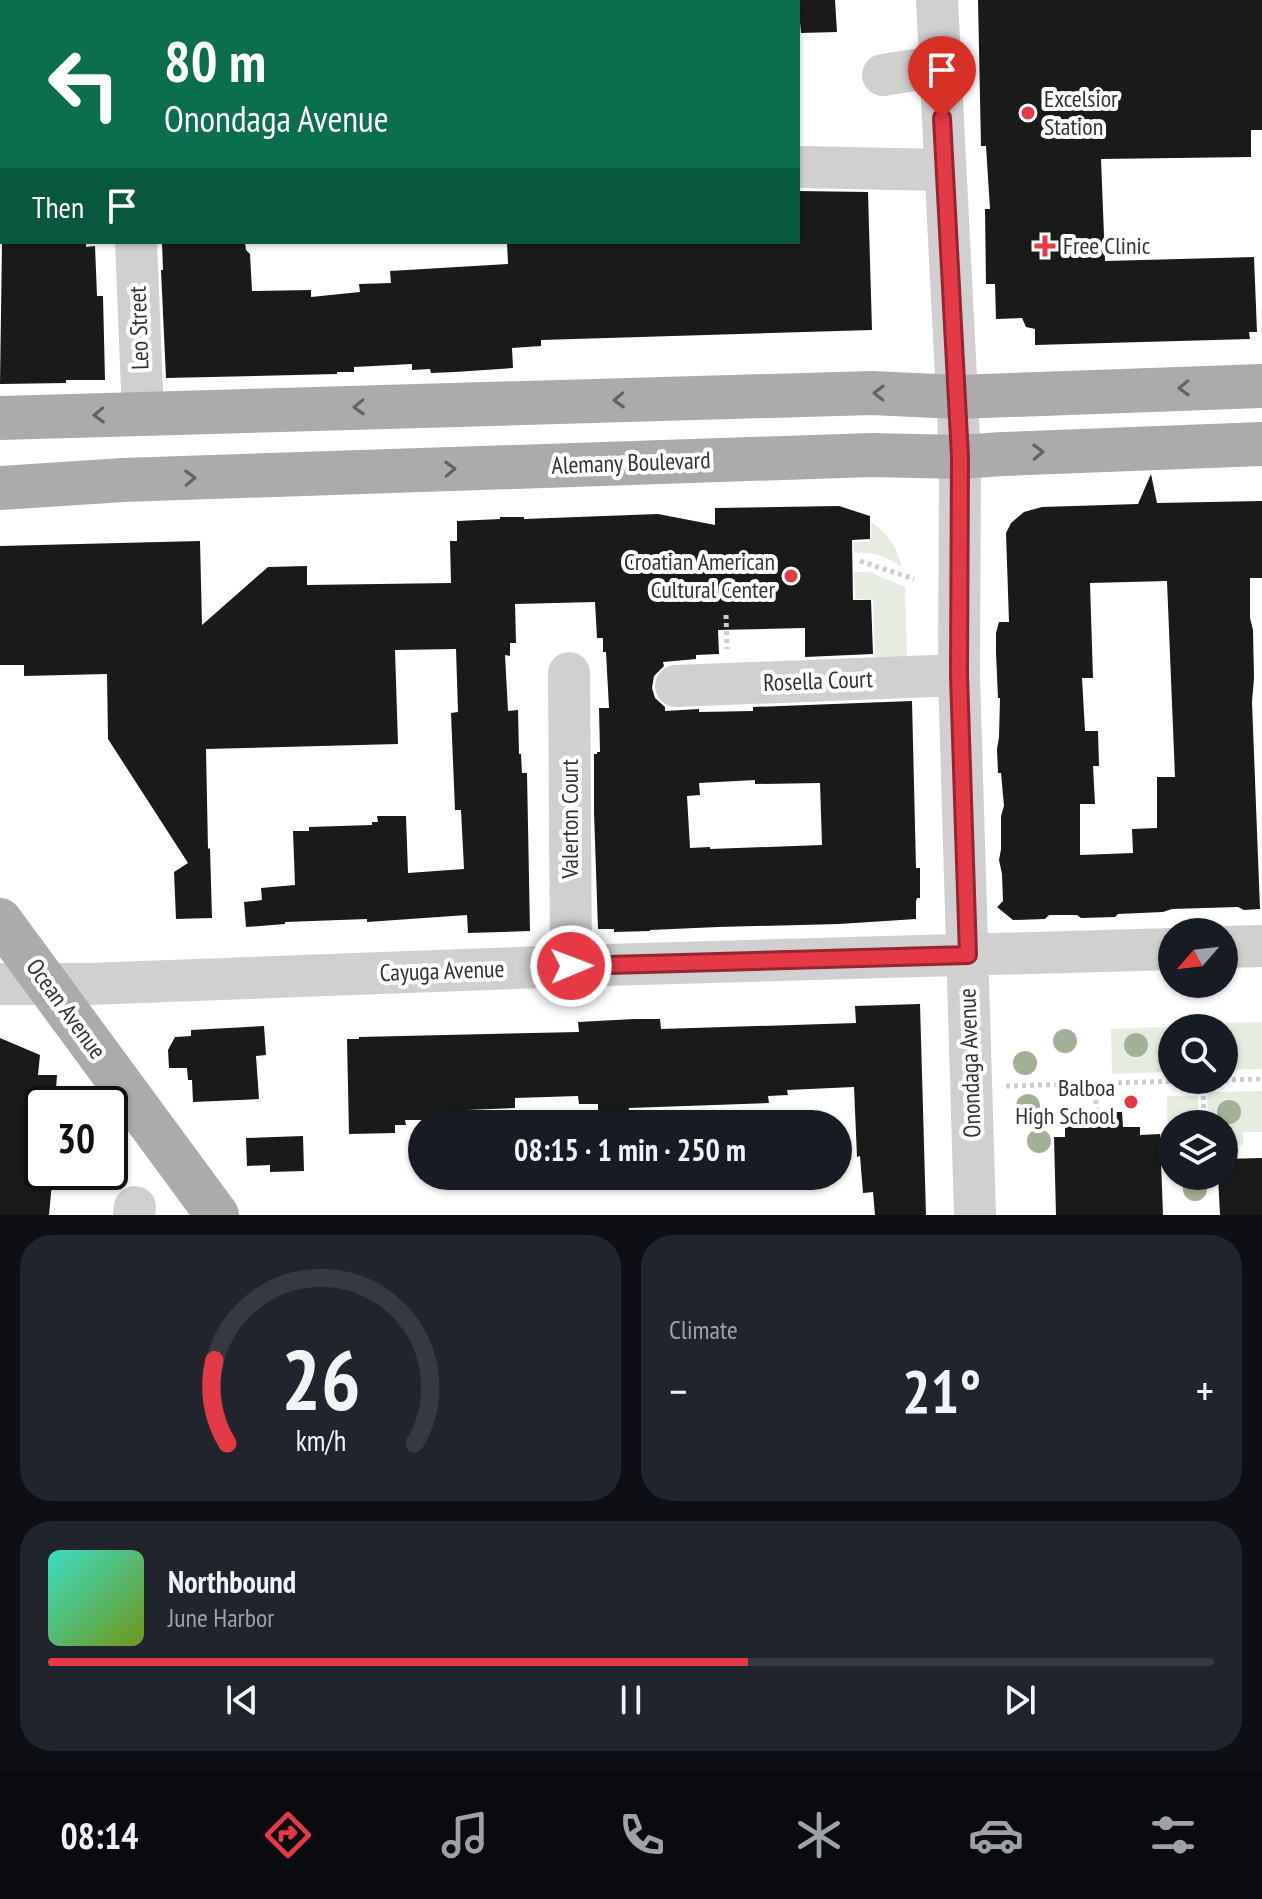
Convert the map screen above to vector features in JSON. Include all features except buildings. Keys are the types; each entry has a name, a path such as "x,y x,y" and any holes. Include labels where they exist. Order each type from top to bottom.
{"main road":[{"path":"0,418 872,393 957,397 1262,386"},
{"name":"Alemany Boulevard","path":"0,488 138,479 857,455 960,457 1262,444"},
{"name":"Ocean Avenue","path":"0,920 217,1215"}],"street":[{"name":"Onondaga Avenue","path":"937,0 960,457 959,675 975,1215"},
{"path":"883,75 939,66"},
{"path":"800,167 945,170"},
{"name":"Leo Street","path":"136,244 143,414"},
{"name":"Valerton Court","path":"569,673 571,966"},
{"name":"Rosella Court","path":"676,686 959,675"},
{"path":"1238,947 1262,946"},
{"name":"Cayuga Avenue","path":"0,984 47,985 1158,949"}],"path":[{"path":"860,561 914,579"},
{"path":"726,615 727,654"},
{"path":"1238,1080 1262,1079"},
{"path":"1052,1086 1158,1082"},
{"path":"1094,1084 1097,1112"}],"shaded area":[{"path":"871,522 891,541 902,567 879,556 854,553 853,542 871,541"},
{"path":"854,572 870,572 905,587 907,657 875,657 873,600 855,599"},
{"path":"1238,1022 1262,1022 1262,1069 1238,1070"},
{"path":"1158,1027 1158,1072 1112,1074 1111,1029"},
{"path":"1238,1091 1262,1091 1262,1132 1243,1132 1243,1145 1238,1145 1238,1110 1208,1110 1207,1094 1238,1094"},
{"path":"1167,1096 1198,1096 1198,1110 1167,1110"}],"place":[{"name":"Excelsior Station","path":"1028,113"},
{"name":"Free Clinic","path":"1045,246"},
{"name":"Croatian American Cultural Center","path":"791,576"},
{"name":"Balboa High School","path":"1131,1102"}],"route":[{"path":"571,966 968,955 959,675 960,457 942,118"}]}
